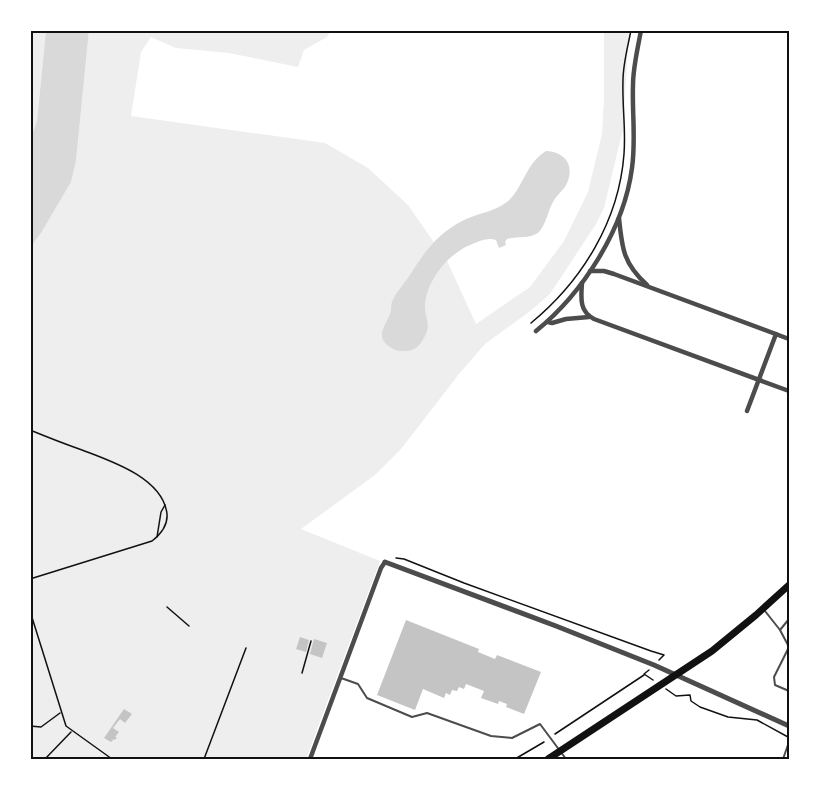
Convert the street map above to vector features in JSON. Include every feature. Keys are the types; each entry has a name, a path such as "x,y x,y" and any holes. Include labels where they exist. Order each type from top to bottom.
{"main road":[{"path":"548,759 712,651 764,609 789,585"}],"street":[{"path":"536,331 548,322 582,283 619,218 632,168 635,129 633,81 641,30"},
{"path":"619,218 621,243 625,256 651,288"},
{"path":"590,271 604,271 789,339"},
{"path":"582,283 582,306 590,317"},
{"path":"548,322 590,317 789,392"},
{"path":"747,411 776,334"},
{"path":"310,759 385,562 676,674 789,726"}],"lane":[{"path":"764,609 780,630 789,647 774,677 775,685 789,691"},
{"path":"780,630 789,619"},
{"path":"341,678 358,684 367,698 412,717 427,713 491,736 512,738 540,724 566,759"},
{"path":"783,759 789,742"}],"path":[{"path":"531,323 575,278 591,255 610,214 619,184 624,155 623,80 630,30"},
{"path":"30,430 130,471 155,490 161,497 167,513 166,525 152,541 30,579"},
{"path":"157,537 161,512 165,505"},
{"path":"167,607 189,626"},
{"path":"30,611 66,726 112,759"},
{"path":"302,673 311,641"},
{"path":"204,759 246,648"},
{"path":"515,759 644,674"},
{"path":"30,726 41,727 62,712"},
{"path":"45,759 72,731"}],"shaded area":[{"path":"30,30 46,30 37,121 30,140"},
{"path":"46,30 89,30 76,161 71,182 30,248 30,140 37,121"},
{"path":"89,30 326,30 330,32 327,37 304,50 298,67 229,53 176,48 151,37 141,52 131,116 325,143 368,168 408,205 447,261 476,324 530,287 564,241 588,192 602,134 604,30 629,30 623,129 604,208 550,294 485,344 401,449 375,475 301,529 380,561 306,759 30,759 30,248 71,182 76,161"},
{"path":"546,151 559,154 564,158 568,162 570,174 565,187 554,200 539,232 532,236 507,239 506,245 499,248 496,240 489,239 462,249 446,262 429,287 425,306 428,327 420,343 409,351 398,351 385,343 382,334 392,302 427,250 455,225 507,202 533,163"}],"building":[{"path":"406,620 479,649 478,652 495,659 497,655 541,672 524,714 506,707 507,704 499,701 498,704 481,698 484,691 466,684 464,689 459,687 457,691 452,690 450,695 446,693 444,698 423,689 415,710 377,695"},
{"path":"300,637 309,640 306,652 296,649"},
{"path":"314,639 327,643 322,658 310,654"},
{"path":"124,709 132,714 125,723 120,719 113,728 119,732 115,740 111,742 104,738"}]}
